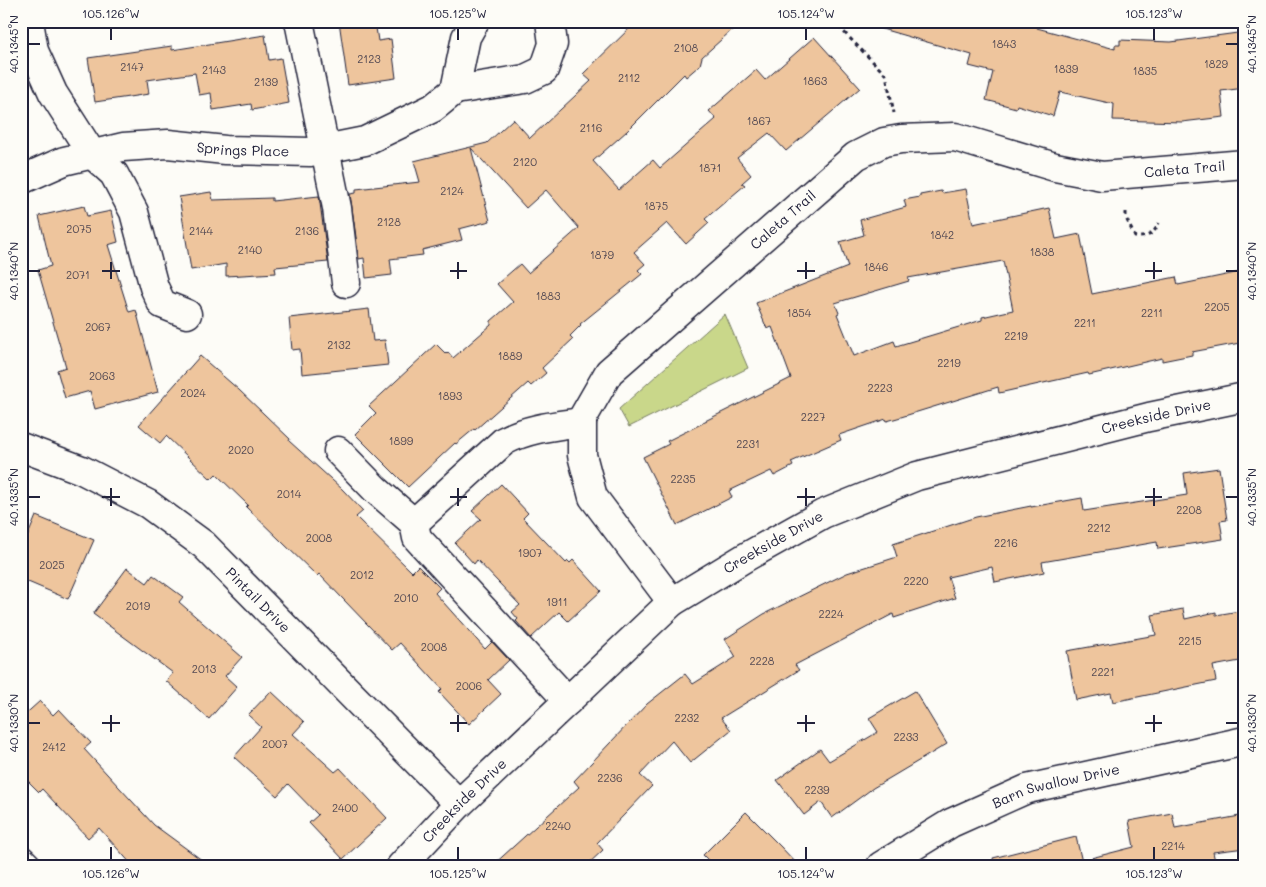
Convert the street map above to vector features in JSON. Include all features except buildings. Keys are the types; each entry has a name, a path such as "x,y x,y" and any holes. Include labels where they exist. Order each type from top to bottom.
{"street":[{"path":"29,21 34,51 53,93 92,154 114,174 134,212 154,287 162,304 187,314"},
{"path":"299,21 337,208 346,283"},
{"path":"475,21 466,37 455,90 525,80 544,70 553,44 556,24"},
{"name":"Springs Place","path":"21,180 64,160 123,147 168,144 225,150 310,152 365,141 433,108 455,90"},
{"name":"Caleta Trail","path":"672,602 593,497 582,455 582,419 609,372 856,156 884,142 901,139 955,136 1055,167 1102,176 1245,164"},
{"name":"Creekside Drive","path":"401,866 460,804 672,602 740,560 823,514 916,476 1149,417 1245,397"},
{"path":"414,523 504,441 520,433 539,428 582,422"},
{"name":"Pintail Drive","path":"21,447 82,470 148,504 204,545 460,804"},
{"path":"338,451 375,489 414,523 417,538 568,701"},
{"name":"Barn Swallow Drive","path":"881,866 951,823 1027,789 1245,741"},
{"path":"21,860 27,866"}],"path":[{"path":"833,21 886,75 894,113"},
{"path":"1126,212 1126,218 1136,237 1144,238 1155,232 1159,223"}],"green space":[{"path":"725,314 748,368 629,427 619,409"}]}
